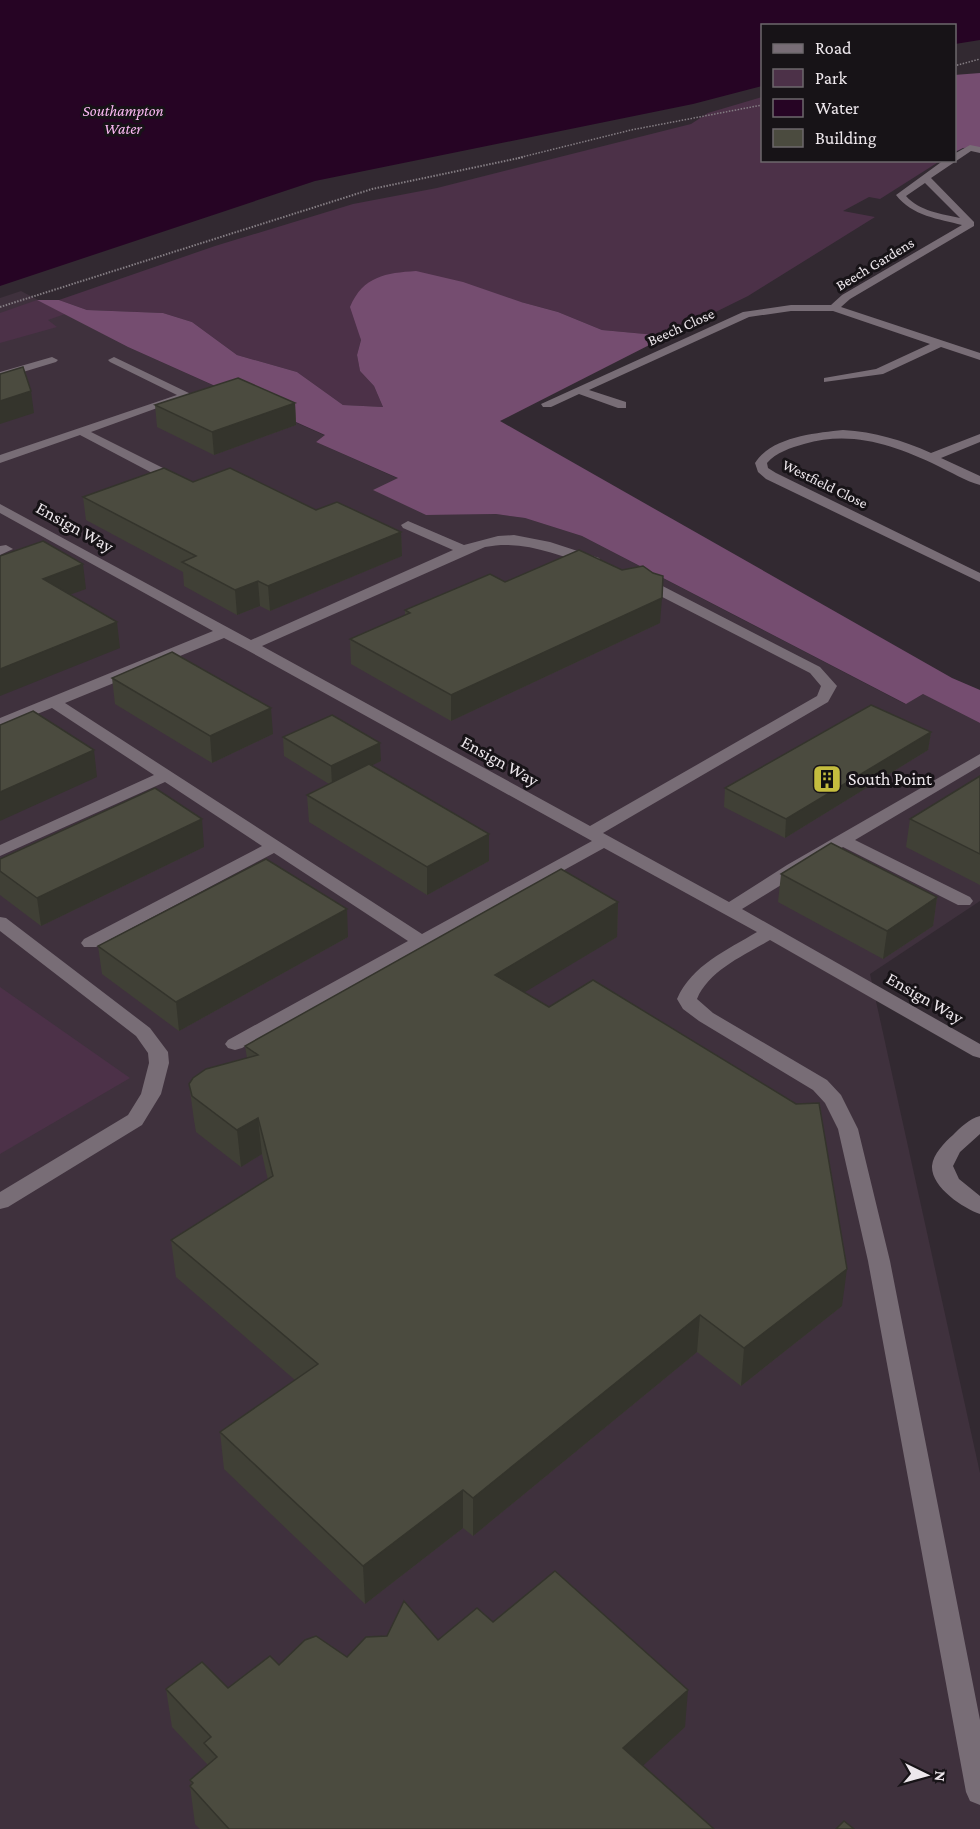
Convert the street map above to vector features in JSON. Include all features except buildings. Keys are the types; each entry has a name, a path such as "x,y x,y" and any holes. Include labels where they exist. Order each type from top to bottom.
{"street":[{"path":"956,157 975,147"},
{"path":"956,158 980,159"},
{"path":"949,162 901,195 905,203 918,209 976,225"},
{"path":"925,178 976,225"},
{"name":"Beech Gardens","path":"976,225 846,297 834,308 980,357"},
{"name":"Beech Close","path":"547,404 747,314 791,308 834,308"},
{"path":"828,380 879,372 939,344"},
{"path":"0,376 52,360"},
{"path":"0,459 187,395 114,360"},
{"path":"578,390 622,405"},
{"path":"81,431 185,484"},
{"name":"Westfield Close","path":"980,481 932,457 879,436 844,432 822,434 798,442 765,456 761,463 762,469 771,476 980,578"},
{"path":"932,457 980,438"},
{"name":"Ensign Way","path":"0,508 770,932 980,1052"},
{"path":"408,525 464,550"},
{"path":"250,646 480,542 519,538 612,567"},
{"path":"235,1044 422,941 823,699 829,686 815,670 631,576"},
{"path":"0,724 225,632"},
{"path":"54,703 422,941"},
{"path":"729,910 980,759"},
{"path":"0,851 166,776"},
{"path":"843,840 964,901"},
{"path":"90,943 275,846"},
{"path":"0,1202 135,1120 151,1094 159,1063 158,1052 144,1032 4,929"},
{"path":"770,932 701,977 690,989 687,999 690,1005 706,1017 820,1085 834,1100 848,1129 886,1293 980,1792"},
{"path":"980,1123 959,1139 947,1155 943,1170 946,1182 980,1206"}],"path":[{"path":"956,65 980,59"},
{"path":"0,307 334,203 372,189 441,176 631,130 761,106"}],"shaded area":[{"path":"980,73 980,147 963,148 956,152 956,75"},
{"path":"416,271 463,282 558,312 602,330 667,336 500,421 952,678 980,690 980,723 923,694 906,704 582,536 525,518 496,514 426,515 373,490 398,478 316,442 325,435 128,347 37,300 59,300 87,310 163,313 192,322 237,355 297,372 343,405 383,407 374,386 360,371 357,355 361,340 350,307 362,289 377,278"},
{"path":"21,291 128,347 326,436 316,442 399,479 374,490 426,515 496,514 525,518 582,536 905,704 923,694 980,723 980,901 870,974 980,1473 980,1829 0,1829 0,298"}],"green space":[{"path":"761,97 761,162 938,162 880,199 869,197 843,211 875,217 748,296 667,336 602,330 558,312 521,302 357,324 361,340 357,355 360,371 374,386 383,407 343,405 297,372 237,355 192,322 163,313 87,310 59,300 215,246 353,204 437,188 691,124 708,113"},
{"path":"37,300 65,314 48,320 57,327 0,343 0,313"},
{"path":"0,987 130,1078 0,1154"}],"water":[{"name":"Southampton Water","path":"0,0 980,0 980,40 956,44 956,24 761,24 761,86 693,104 315,181 0,286"}],"place":[{"name":"South Point","path":"827,779"}]}
